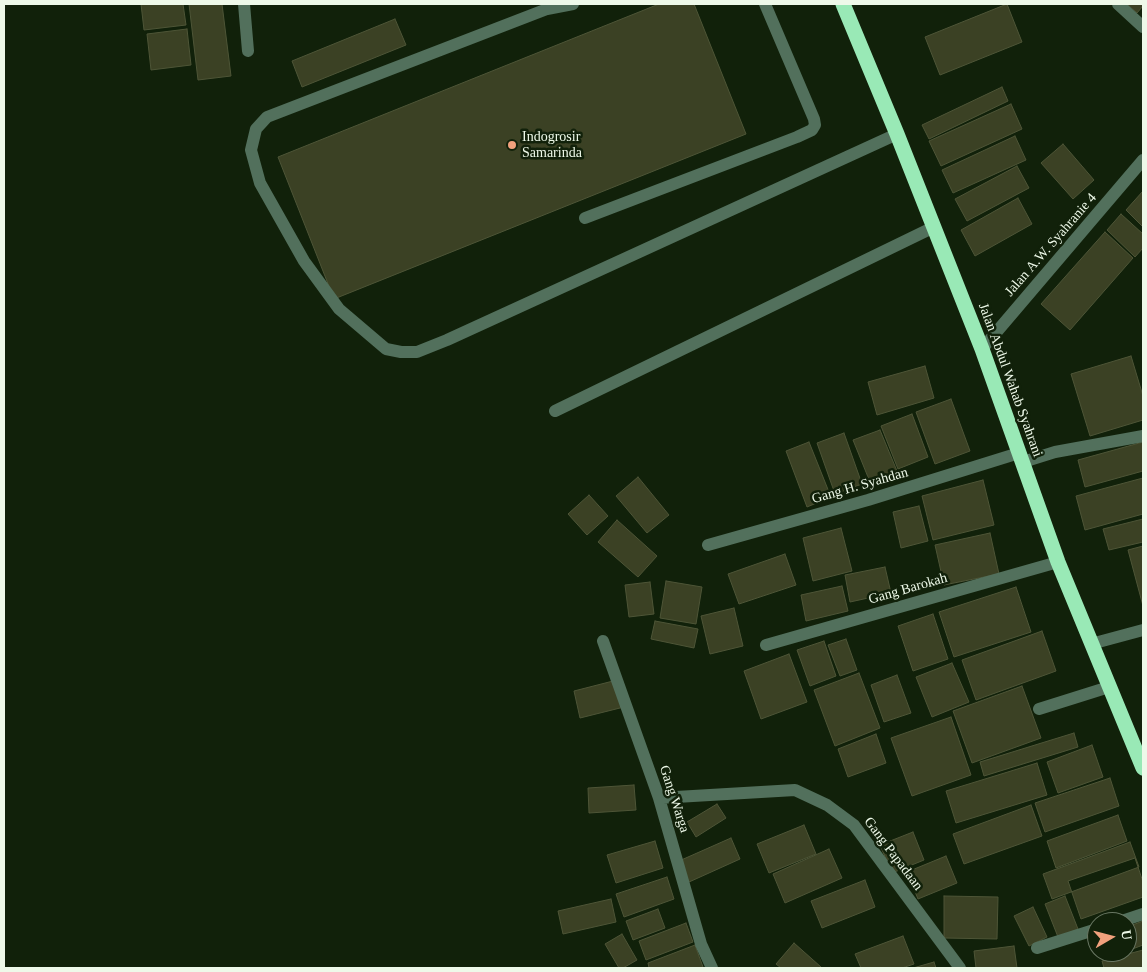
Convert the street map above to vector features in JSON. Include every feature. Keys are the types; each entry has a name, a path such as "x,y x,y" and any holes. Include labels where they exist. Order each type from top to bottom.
{"highway":[{"name":"Jalan Abdul Wahab Syahrani","path":"843,4 897,134 982,349 1058,562 1143,768"}],"street":[{"path":"244,4 248,51"},
{"path":"573,4 547,9 267,117 256,129 251,150 260,183 304,261 339,309 386,349 401,352 417,352 447,340 897,134"},
{"path":"585,218 812,130 815,125 814,119 765,4"},
{"path":"1118,4 1143,27"},
{"name":"Jalan A.W. Syahranie 4","path":"982,349 1143,160"},
{"path":"555,411 934,228"},
{"name":"Gang H. Syahdan","path":"708,545 1021,458 1143,436"},
{"name":"Gang Barokah","path":"766,645 1058,562"},
{"path":"1091,644 1143,630"},
{"name":"Gang Warga","path":"603,641 659,798 701,944 712,968"},
{"path":"1039,709 1109,687"},
{"name":"Gang Papadaan","path":"659,798 795,790 827,805 854,825 960,968"},
{"path":"1037,948 1087,932"}],"building":[{"path":"141,4 183,4 186,25 144,30"},
{"path":"189,4 222,4 231,76 198,80"},
{"name":"Indogrosir Samarinda","path":"659,4 694,4 746,134 334,299 278,157"},
{"path":"1007,4 1022,42 940,75 925,37"},
{"path":"1127,4 1143,4 1143,6 1137,13"},
{"path":"395,19 406,45 302,87 292,61"},
{"path":"187,29 191,65 151,70 147,34"},
{"path":"1002,87 1008,101 929,139 922,125"},
{"path":"1011,104 1022,129 941,166 929,141"},
{"path":"1015,136 1026,160 953,193 942,170"},
{"path":"1063,144 1094,180 1073,199 1041,163"},
{"path":"1017,166 1029,188 967,221 955,199"},
{"path":"1143,191 1143,227 1126,210"},
{"path":"1018,198 1032,224 975,256 961,230"},
{"path":"1121,214 1143,234 1143,248 1135,257 1107,230"},
{"path":"1105,232 1133,258 1070,330 1041,304"},
{"path":"1131,356 1143,396 1143,420 1090,436 1071,374"},
{"path":"925,366 934,398 877,415 868,382"},
{"path":"951,399 970,451 935,464 916,412"},
{"path":"912,414 928,457 898,469 881,426"},
{"path":"880,430 897,471 870,482 853,440"},
{"path":"844,433 862,484 835,494 817,443"},
{"path":"809,442 831,497 807,507 786,451"},
{"path":"1143,442 1143,471 1085,487 1078,460"},
{"path":"638,477 669,515 647,533 616,496"},
{"path":"1143,478 1143,514 1085,530 1076,496"},
{"path":"983,480 994,525 933,540 922,496"},
{"path":"589,495 608,516 587,535 568,514"},
{"path":"919,506 928,541 901,548 893,512"},
{"path":"1143,519 1143,542 1109,550 1103,529"},
{"path":"617,520 657,556 638,577 598,542"},
{"path":"841,528 852,571 813,581 803,538"},
{"path":"990,533 999,574 944,585 935,545"},
{"path":"1143,546 1143,606 1128,550"},
{"path":"785,554 796,585 739,604 728,574"},
{"path":"885,567 891,593 850,602 845,575"},
{"path":"666,581 702,587 696,624 660,618"},
{"path":"650,582 654,614 629,617 625,585"},
{"path":"842,586 848,611 806,621 801,595"},
{"path":"1016,587 1031,632 954,657 939,612"},
{"path":"734,608 743,646 710,654 701,616"},
{"path":"933,614 948,659 913,671 898,626"},
{"path":"655,621 698,629 694,648 651,639"},
{"path":"1042,631 1056,671 976,700 962,660"},
{"path":"846,639 857,670 840,676 828,645"},
{"path":"824,641 836,676 810,686 797,650"},
{"path":"789,654 807,702 761,719 744,671"},
{"path":"952,663 969,702 932,717 916,677"},
{"path":"859,673 880,728 835,746 814,690"},
{"path":"897,675 911,713 884,722 871,685"},
{"path":"617,680 624,707 580,718 574,691"},
{"path":"1022,686 1041,738 972,763 953,711"},
{"path":"951,717 971,775 912,796 891,738"},
{"path":"1074,733 1078,747 984,776 980,762"},
{"path":"876,734 886,763 848,777 838,749"},
{"path":"1092,745 1103,777 1058,793 1047,762"},
{"path":"1037,763 1047,795 956,823 946,791"},
{"path":"1110,778 1119,806 1045,832 1035,803"},
{"path":"634,785 636,810 589,813 588,788"},
{"path":"717,804 726,818 696,837 687,822"},
{"path":"1031,805 1042,836 964,864 953,834"},
{"path":"1118,815 1127,841 1056,868 1047,841"},
{"path":"804,825 816,854 769,873 757,844"},
{"path":"913,832 924,860 892,873 880,845"},
{"path":"731,838 740,859 689,882 679,861"},
{"path":"655,841 663,868 616,883 607,855"},
{"path":"1130,842 1139,867 1052,899 1043,874"},
{"path":"829,849 842,878 785,903 773,874"},
{"path":"946,856 957,883 918,899 907,872"},
{"path":"1135,858 1143,882 1143,897 1101,912 1087,912 1087,917 1081,919 1068,881"},
{"path":"667,877 674,899 624,917 616,894"},
{"path":"865,880 875,907 822,928 811,901"},
{"path":"944,896 998,897 997,939 944,938"},
{"path":"1065,896 1078,929 1058,937 1045,904"},
{"path":"611,899 616,922 563,934 558,911"},
{"path":"1033,907 1047,937 1029,946 1014,916"},
{"path":"658,909 665,928 633,940 626,921"},
{"path":"1143,921 1143,945 1137,947 1137,923"},
{"path":"686,923 693,942 646,960 639,941"},
{"path":"622,934 637,960 623,968 619,968 605,944"},
{"path":"903,936 914,964 902,968 861,968 855,954"},
{"path":"794,943 821,967 781,968 776,964"},
{"path":"695,945 703,967 649,968 648,963"},
{"path":"1014,946 1017,968 976,968 974,951"},
{"path":"1143,950 1143,968 1104,968 1102,962 1137,962 1137,952"},
{"path":"934,962 936,968 913,968"}],"place":[{"name":"Indogrosir Samarinda","path":"512,145"}]}
